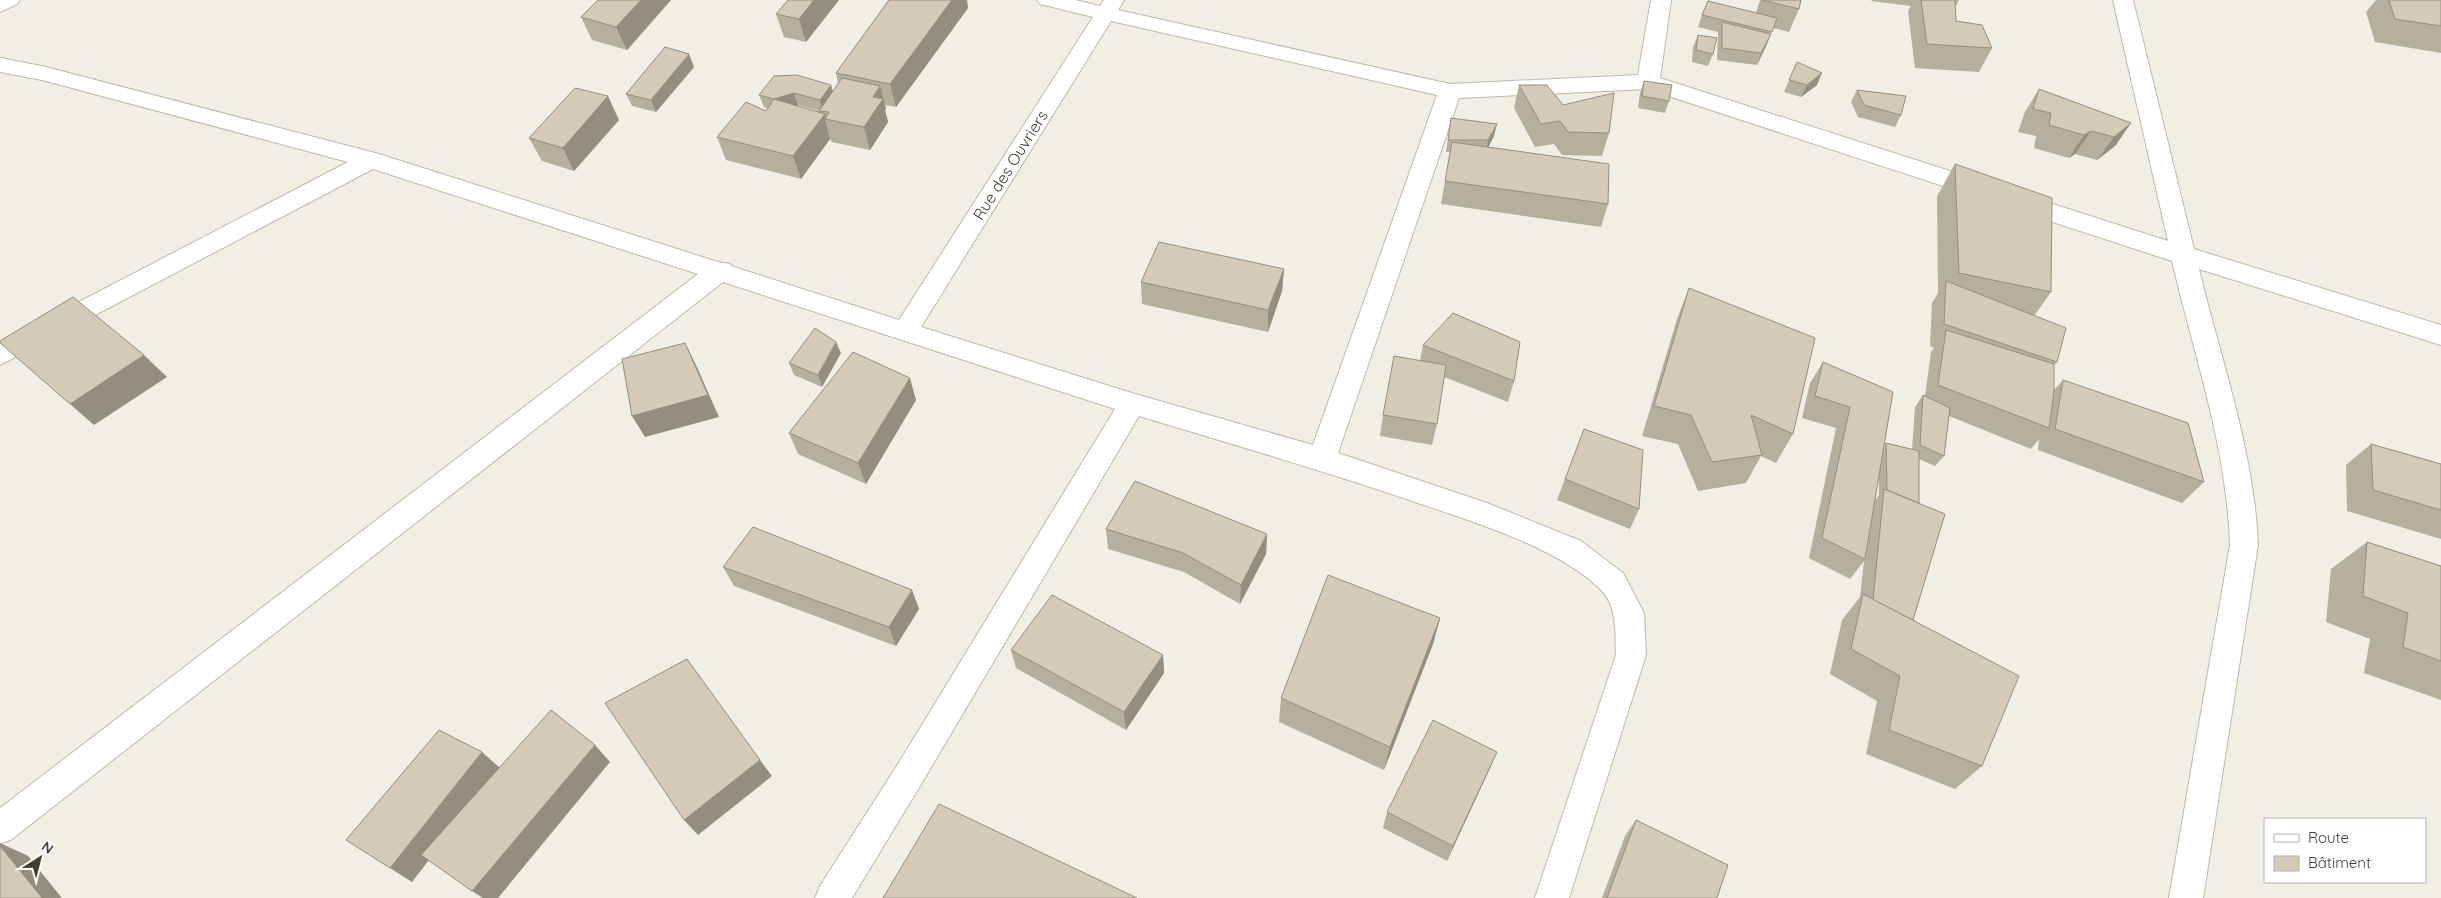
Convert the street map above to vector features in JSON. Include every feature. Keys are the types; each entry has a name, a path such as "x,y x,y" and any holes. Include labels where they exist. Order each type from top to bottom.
{"street":[{"path":"0,6 10,0"},
{"path":"1047,0 1110,6 1450,90 1648,82 2183,255 2441,335"},
{"path":"1648,82 1661,0"},
{"path":"2123,0 2183,255 2238,472 2245,512 2244,545 2186,898"},
{"name":"Rue des Ouvriers","path":"906,330 1110,6"},
{"path":"0,65 42,73 371,160 721,270 1132,404 1322,459 1477,511 1571,550 1613,582 1630,612 1631,655 1552,898"},
{"path":"1322,459 1450,90"},
{"path":"0,355 371,160"},
{"path":"0,828 721,270"},
{"path":"832,898 914,766 1132,404"}],"building":[{"path":"598,0 641,0 616,27 581,17"},
{"path":"788,0 814,0 799,19 776,14"},
{"path":"889,0 952,0 890,84 836,73"},
{"path":"1762,0 1801,0 1799,9"},
{"path":"1921,0 1955,0 1956,21 1982,25 1992,48 1927,44"},
{"path":"2389,0 2441,0 2441,26 2395,19"},
{"path":"1708,1 1777,18 1772,32 1702,15"},
{"path":"1722,22 1771,34 1761,53 1722,48"},
{"path":"1698,35 1717,38 1713,54 1696,50"},
{"path":"665,47 689,54 651,100 626,94"},
{"path":"1797,62 1822,73 1807,85 1789,80"},
{"path":"797,75 831,85 820,100 794,93 774,99 759,95 774,76"},
{"path":"842,78 880,86 873,97 883,99 864,127 825,119 829,112 819,111"},
{"path":"1644,81 1672,85 1669,101 1642,96"},
{"path":"1519,85 1547,85 1563,105 1614,93 1609,133 1568,132 1560,121 1541,124"},
{"path":"575,88 608,96 563,148 529,138"},
{"path":"2039,89 2131,123 2114,137 2091,131 2084,135 2049,125 2051,113 2033,109"},
{"path":"1857,90 1906,96 1901,115 1864,105"},
{"path":"774,99 825,114 793,156 717,137 746,102 766,111"},
{"path":"1451,118 1497,124 1488,140 1448,140"},
{"path":"1452,142 1609,164 1608,204 1445,181"},
{"path":"1955,164 2052,198 2051,292 1959,273"},
{"path":"1159,242 1284,269 1268,310 1141,282"},
{"path":"1946,281 2066,328 2057,362 1944,324"},
{"path":"1689,288 1815,338 1793,434 1751,415 1762,455 1712,462 1691,415 1654,406"},
{"path":"73,297 144,355 70,404 0,341"},
{"path":"1453,313 1520,342 1514,381 1423,345"},
{"path":"815,328 836,342 818,375 789,363"},
{"path":"1946,330 2054,364 2054,392 2049,428 1938,385"},
{"path":"685,343 708,395 632,416 622,359"},
{"path":"853,352 910,378 858,463 789,433"},
{"path":"1394,356 1446,365 1437,424 1383,415"},
{"path":"1823,362 1893,392 1865,559 1822,538 1850,407 1815,396"},
{"path":"2063,380 2188,423 2204,482 2055,429"},
{"path":"1923,395 1950,408 1944,456 1920,445"},
{"path":"1584,429 1643,450 1639,509 1565,479"},
{"path":"1886,443 1919,451 1919,503 1887,490"},
{"path":"2371,444 2441,464 2441,510 2373,490"},
{"path":"1135,481 1267,534 1241,585 1183,553 1106,529"},
{"path":"1884,489 1945,514 1913,620 1873,600"},
{"path":"753,527 912,590 889,627 723,567"},
{"path":"2367,542 2441,566 2441,661 2403,647 2408,613 2363,596"},
{"path":"1328,575 1440,618 1390,747 1281,698"},
{"path":"1863,594 2019,676 1982,766 1889,730 1900,676 1851,649"},
{"path":"1052,595 1163,655 1124,712 1011,650"},
{"path":"687,659 760,760 684,820 605,703"},
{"path":"551,710 595,745 472,891 421,855"},
{"path":"1433,720 1497,752 1453,846 1387,812"},
{"path":"439,730 482,752 390,868 346,840"},
{"path":"939,804 1137,898 883,898"},
{"path":"1636,820 1728,865 1717,898 1607,898"},
{"path":"0,846 42,898 0,898"}]}
